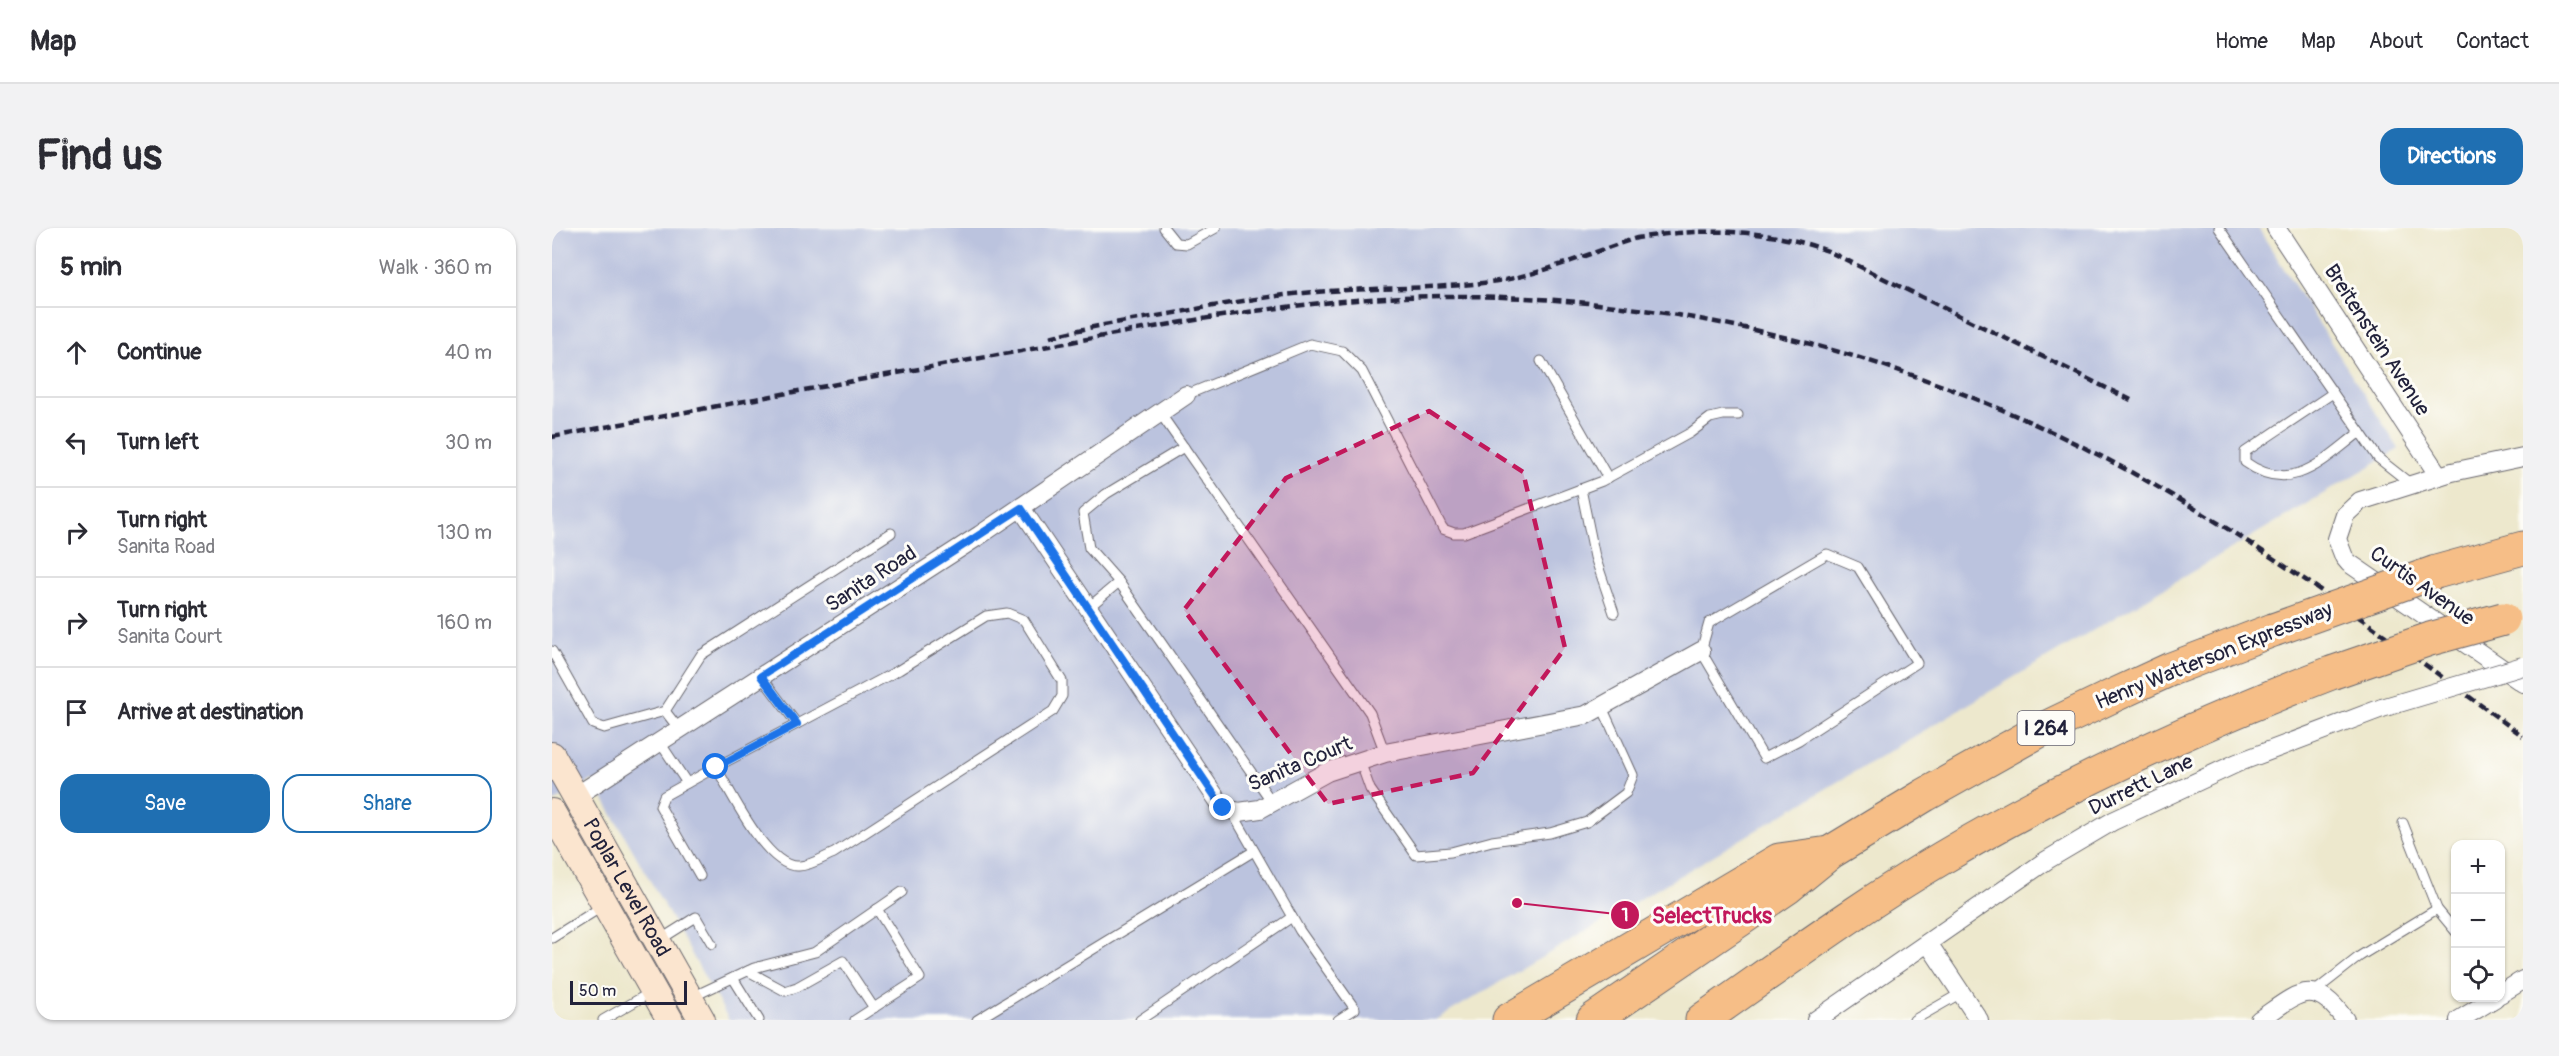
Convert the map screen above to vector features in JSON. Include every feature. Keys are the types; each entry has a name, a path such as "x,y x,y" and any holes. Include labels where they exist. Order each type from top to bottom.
{"highway":[{"name":"Henry Watterson Expressway","path":"1593,1020 1788,887 1831,852 1925,795 2039,731 2171,669 2273,630 2436,572 2523,548"},
{"path":"1702,1020 1931,865 2032,807 2167,740 2331,673 2430,639 2513,616"},
{"path":"1509,1020 1779,860 1831,852"}],"main road":[{"name":"Poplar Level Road","path":"555,760 702,1020"},
{"name":"Poplar Level Road","path":"552,812 603,906 670,1020"}],"street":[{"name":"Breitenstein Avenue","path":"2276,228 2439,476"},
{"name":"Sanita Road","path":"576,796 1021,508 1186,395"},
{"path":"2411,484 2523,457"},
{"name":"Curtis Avenue","path":"2411,484 2379,494 2353,507 2341,522 2337,539 2339,548 2349,563 2523,683"},
{"name":"Sanita Court","path":"1021,508 1223,808 1239,812 1260,809 1327,772 1385,753 1586,715 1701,651"},
{"name":"Durrett Lane","path":"1816,1020 2047,860 2113,821 2237,763 2382,708 2523,666"},
{"path":"1928,943 1979,1020"},
{"path":"2505,990 2523,980"},
{"path":"2259,1020 2290,999 2303,993 2314,992 2327,998 2345,1020"},
{"path":"2459,1020 2486,1002"}],"lane":[{"path":"1164,228 1176,243 1187,244 1216,228"},
{"path":"2219,228 2378,458 2411,484"},
{"path":"1186,395 1310,344 1331,347 1348,356 1362,371 1443,529 1448,532 1464,532 1581,489 1608,478 1690,434 1710,418 1738,415"},
{"path":"1542,360 1608,478"},
{"path":"2333,393 2245,452 2245,462 2258,471 2282,477 2306,473 2361,432"},
{"path":"1160,413 1370,713 1385,753"},
{"path":"1184,447 1106,494 1083,513 1089,548 1119,582 1272,802"},
{"path":"1581,489 1595,557 1614,613"},
{"path":"552,651 593,724 604,728 666,711 701,655 891,533"},
{"path":"1827,554 1858,567 1917,663 1799,740 1764,758 1701,651 1709,624 1827,554"},
{"path":"1088,608 1119,582"},
{"path":"700,876 660,806 664,796 716,767 899,670 986,616 1007,613 1024,620 1062,681 1062,696 1053,711 834,853 799,866 781,862 767,850 716,767"},
{"path":"761,676 797,724"},
{"path":"1360,761 1370,789 1416,855 1451,852 1492,841 1550,833 1587,822 1626,793 1633,775 1602,706"},
{"path":"666,711 679,729"},
{"path":"659,741 687,783"},
{"path":"1230,810 1292,916 1355,1009 1338,1020"},
{"path":"2403,823 2437,909 2451,926"},
{"path":"980,1019 1254,851"},
{"path":"689,998 748,971 815,952 902,892"},
{"path":"552,938 603,906"},
{"path":"855,1020 920,978 877,909"},
{"path":"2314,992 2360,956 2437,909"},
{"path":"1140,1020 1292,916"},
{"path":"658,941 696,917 712,944"},
{"path":"748,971 785,991 797,987 843,961 874,1008"},
{"path":"733,978 759,1020"},
{"path":"603,1020 653,991"},
{"path":"1914,1020 1961,993"}],"highlighted area":[{"path":"1429,411 1523,472 1565,648 1473,773 1328,804 1184,610 1286,478"}],"shaded area":[{"path":"552,228 2258,228 2399,449 1436,1020 729,1020 593,780 552,803"}],"railway":[{"path":"1050,337 1240,301 1327,291 1490,282 1528,275 1637,238 1685,233 1733,232 1782,238 1828,251 2131,400"},
{"path":"552,437 1147,328 1295,306 1395,297 1445,296 1523,298 1602,304 1680,315 1758,331 1910,374 1984,402 2056,434 2179,499 2238,536 2354,613 2523,736"}],"place":[{"name":"SelectTrucks","path":"1517,903"}],"route":[{"path":"716,767 797,724 761,676 1021,508 1223,808"}]}
